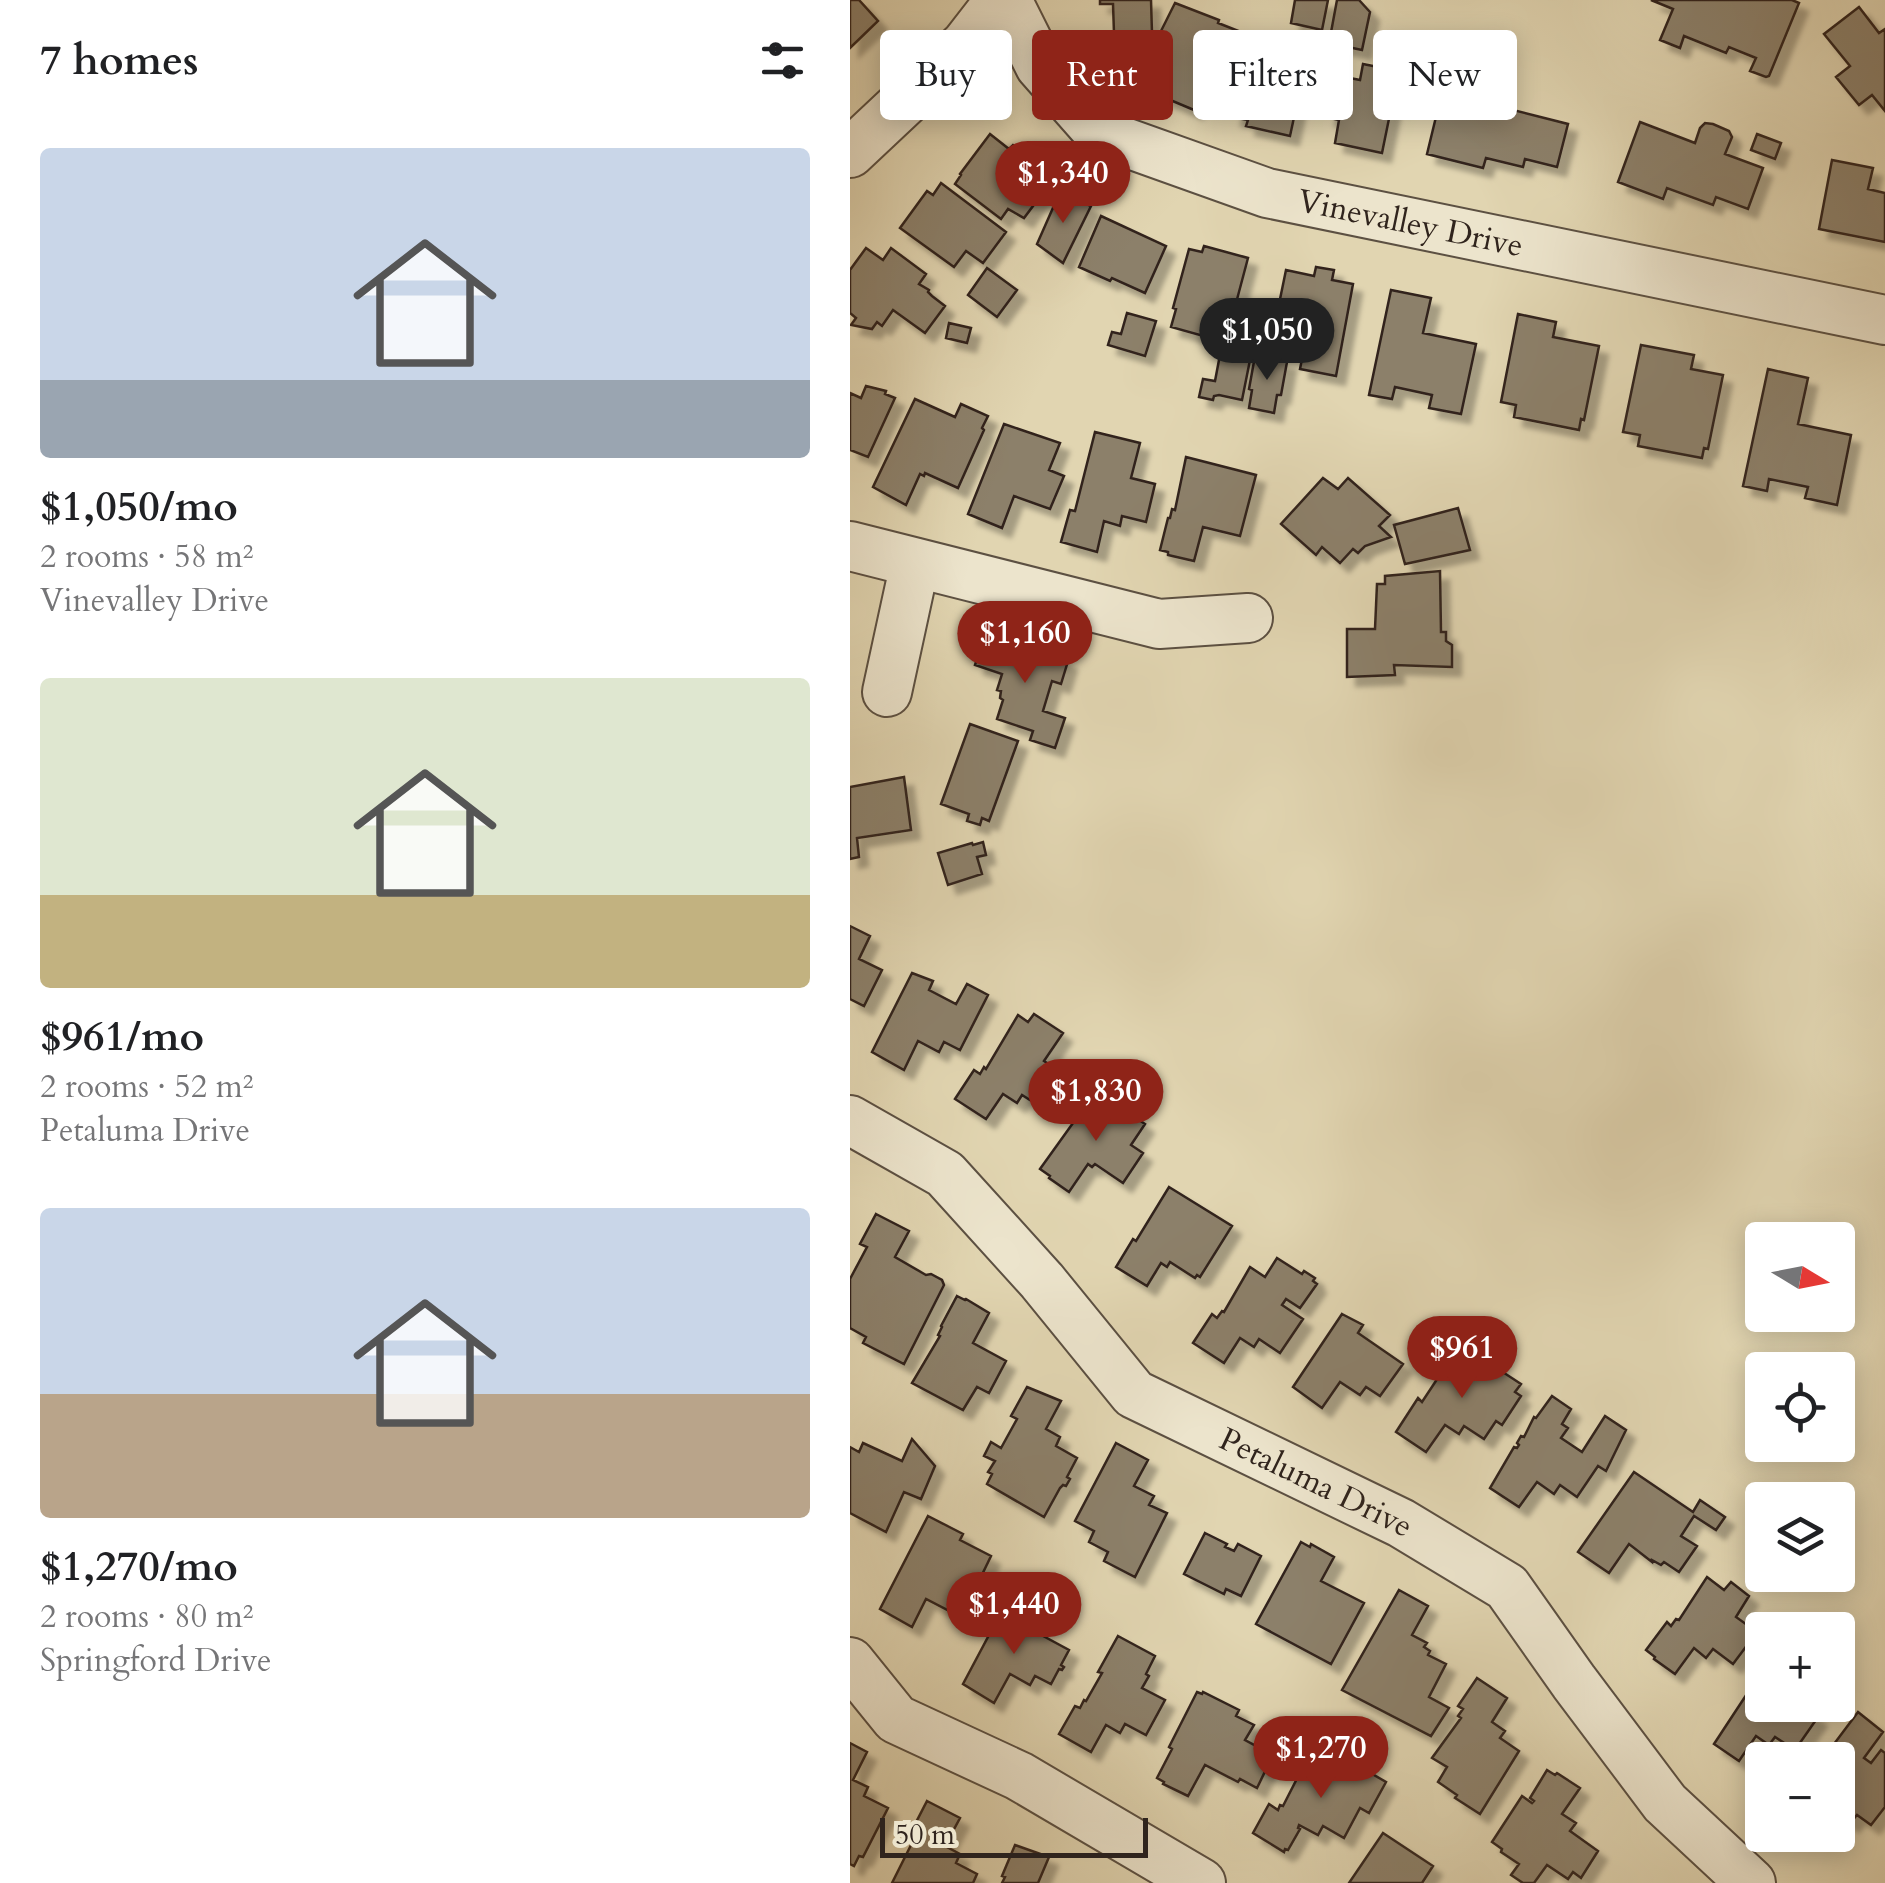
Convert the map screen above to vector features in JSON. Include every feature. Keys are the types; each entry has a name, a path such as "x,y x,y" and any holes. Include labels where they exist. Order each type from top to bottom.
{"street":[{"path":"850,153 966,44 1003,0"},
{"name":"Vinevalley Drive","path":"1003,0 1040,66 1099,133 1267,193 1885,320"},
{"path":"850,546 1159,624 1248,618"},
{"path":"886,692 915,563"},
{"name":"Petaluma Drive","path":"850,1120 944,1174 1042,1281 1134,1394 1402,1523 1507,1588 1664,1803 1751,1883"},
{"path":"850,1662 896,1719 1020,1776 1201,1883"}],"building":[{"path":"850,0 859,0 878,21 850,48"},
{"path":"1100,0 1151,0 1152,30 1114,30 1113,4 1100,4"},
{"path":"1295,0 1328,0 1322,30 1291,23"},
{"path":"1337,0 1359,0 1370,12 1362,50 1353,48 1353,30 1331,30"},
{"path":"1651,0 1799,3 1766,77 1750,71 1756,58 1729,47 1726,53 1684,36 1680,48 1660,40 1673,9"},
{"path":"1175,3 1236,30 1193,30 1193,110 1173,101 1173,30 1162,30"},
{"path":"1859,7 1879,33 1885,29 1885,111 1872,95 1859,105 1836,77 1850,66 1824,34"},
{"path":"1363,64 1373,66 1373,120 1389,120 1382,153 1335,143 1339,120 1353,120 1353,79 1360,80"},
{"path":"1517,111 1568,124 1557,167 1525,159 1523,167 1486,158 1483,168 1427,154 1435,120 1517,120"},
{"path":"1248,120 1293,120 1290,136 1246,126"},
{"path":"1640,122 1695,143 1705,123 1729,131 1732,137 1725,154 1763,168 1748,209 1716,197 1713,205 1667,188 1663,199 1618,182"},
{"path":"990,134 1009,149 1013,145 1022,151 1026,146 1051,165 1035,187 1042,194 1024,218 1008,209 1001,219 955,184"},
{"path":"1757,134 1781,143 1775,159 1751,150"},
{"path":"1832,160 1873,168 1868,189 1885,193 1885,242 1819,229"},
{"path":"941,183 1006,232 983,263 966,251 954,267 900,228 927,191 933,195"},
{"path":"1060,192 1091,206 1063,263 1037,244"},
{"path":"1101,216 1166,246 1145,293 1079,267"},
{"path":"1204,246 1248,258 1231,322 1213,317 1207,337 1171,327 1189,249 1202,252"},
{"path":"866,248 883,260 891,248 926,274 919,284 945,306 925,333 893,310 882,326 877,322 872,329 851,325 856,318 850,313 850,270"},
{"path":"1316,267 1334,270 1332,280 1353,284 1336,376 1300,369 1304,349 1271,343 1286,270 1314,276"},
{"path":"987,268 1017,290 997,317 968,295"},
{"path":"1391,290 1431,298 1423,333 1476,344 1461,414 1429,408 1432,395 1395,387 1392,399 1369,395"},
{"path":"1127,313 1156,321 1145,356 1108,345 1112,332 1121,334"},
{"path":"1518,314 1556,322 1553,337 1599,346 1579,430 1514,417 1516,405 1501,402"},
{"path":"949,323 971,328 967,343 946,338"},
{"path":"1223,339 1253,345 1242,400 1219,395 1213,400 1199,397 1203,379 1215,381"},
{"path":"1641,345 1694,355 1691,369 1723,375 1708,449 1704,448 1702,458 1638,446 1640,435 1623,432"},
{"path":"1255,356 1287,362 1274,413 1249,408"},
{"path":"1768,369 1808,378 1798,424 1851,435 1837,505 1805,498 1808,487 1769,479 1767,491 1743,486"},
{"path":"866,386 886,391 895,398 868,457 850,450 850,393 861,398"},
{"path":"915,399 955,417 961,404 988,416 958,488 920,474 906,505 873,487"},
{"path":"1004,424 1060,443 1049,470 1064,476 1050,509 1014,496 1002,528 968,514"},
{"path":"1095,432 1140,443 1131,478 1155,484 1146,522 1122,516 1120,526 1104,521 1097,552 1061,542 1070,510 1075,511"},
{"path":"1186,457 1256,475 1240,536 1203,527 1194,561 1160,550 1168,518 1175,510"},
{"path":"1323,478 1338,489 1348,478 1390,515 1379,526 1391,537 1365,546 1358,553 1353,549 1340,563 1322,547 1316,555 1281,524"},
{"path":"1458,508 1470,550 1405,564 1394,525"},
{"path":"1440,571 1441,632 1446,632 1446,641 1452,645 1452,667 1394,665 1395,675 1347,677 1347,629 1375,629 1377,584 1385,584 1385,576"},
{"path":"985,634 1068,661 1061,684 1052,681 1043,711 1065,718 1055,748 1030,740 1033,731 997,719 1003,700 997,690 1002,674 975,665"},
{"path":"970,724 1018,741 989,821 982,818 980,825 967,821 969,814 941,804"},
{"path":"904,777 911,830 857,838 859,857 850,859 850,787"},
{"path":"983,842 986,855 977,857 982,874 948,885 938,853"},
{"path":"850,926 870,936 859,959 882,970 864,1006 850,999"},
{"path":"912,973 933,981 929,990 956,1004 967,984 988,995 960,1050 944,1042 939,1052 918,1041 904,1070 872,1052"},
{"path":"1034,1014 1063,1033 1044,1061 1063,1074 1041,1107 1022,1095 1017,1103 1003,1094 986,1119 955,1099 974,1070 980,1074 986,1069 1018,1015 1028,1022"},
{"path":"1096,1091 1145,1124 1131,1145 1143,1153 1123,1183 1095,1164 1088,1164 1069,1192 1040,1169"},
{"path":"1169,1187 1232,1226 1200,1277 1195,1278 1170,1262 1167,1267 1161,1263 1147,1286 1116,1267"},
{"path":"876,1214 909,1231 895,1257 942,1280 944,1285 904,1364 863,1343 866,1337 850,1328 850,1279 867,1247 860,1244"},
{"path":"1277,1258 1315,1278 1317,1284 1300,1308 1286,1299 1282,1305 1303,1319 1280,1353 1259,1339 1254,1347 1240,1338 1224,1363 1193,1343 1212,1314 1217,1318 1224,1312 1250,1267 1265,1277"},
{"path":"957,1296 989,1313 973,1343 1006,1361 989,1393 977,1387 963,1410 912,1383 940,1336"},
{"path":"1342,1314 1363,1325 1358,1333 1403,1364 1380,1396 1366,1387 1360,1395 1340,1382 1322,1408 1293,1387"},
{"path":"1463,1346 1521,1384 1515,1392 1521,1396 1502,1425 1496,1421 1484,1439 1464,1426 1459,1434 1445,1425 1426,1452 1396,1432 1418,1398 1422,1402 1457,1349"},
{"path":"1027,1387 1061,1401 1046,1429 1060,1437 1056,1446 1077,1458 1067,1477 1070,1479 1060,1488 1044,1517 987,1484 995,1461 984,1456 991,1442 1001,1448 1017,1419 1011,1416"},
{"path":"1552,1396 1571,1409 1562,1424 1568,1428 1561,1438 1582,1452 1605,1416 1626,1430 1606,1471 1598,1466 1577,1497 1560,1485 1554,1494 1537,1482 1519,1507 1490,1488 1521,1436"},
{"path":"912,1439 935,1466 921,1499 904,1492 886,1532 850,1513 850,1447 859,1452 863,1443 902,1461"},
{"path":"1116,1443 1148,1460 1134,1486 1154,1496 1149,1505 1167,1513 1135,1577 1104,1561 1108,1552 1089,1542 1094,1531 1075,1521"},
{"path":"1634,1472 1693,1512 1700,1500 1725,1517 1716,1530 1694,1516 1681,1536 1697,1546 1679,1572 1664,1562 1652,1562 1629,1544 1609,1573 1578,1552"},
{"path":"928,1516 963,1534 960,1540 991,1556 979,1581 993,1588 979,1617 964,1610 961,1617 926,1599 912,1627 880,1609"},
{"path":"1205,1533 1234,1551 1238,1544 1261,1556 1241,1596 1226,1589 1224,1594 1184,1574"},
{"path":"1301,1542 1334,1557 1321,1581 1364,1603 1331,1664 1256,1624"},
{"path":"1707,1577 1724,1590 1731,1582 1749,1596 1736,1617 1745,1623 1745,1648 1733,1664 1713,1649 1706,1658 1694,1648 1675,1674 1654,1659 1646,1650 1667,1622 1671,1626"},
{"path":"1399,1590 1428,1606 1412,1635 1427,1643 1424,1647 1430,1651 1428,1655 1446,1664 1429,1697 1449,1708 1431,1736 1342,1690"},
{"path":"1005,1605 1025,1616 1021,1624 1069,1650 1061,1665 1064,1667 1051,1684 1035,1676 1030,1685 1010,1674 994,1703 963,1684"},
{"path":"1118,1636 1155,1656 1142,1688 1165,1700 1146,1735 1125,1724 1120,1733 1106,1725 1091,1752 1059,1734 1075,1706 1080,1708 1086,1701"},
{"path":"1477,1678 1507,1698 1492,1722 1505,1731 1500,1738 1519,1751 1480,1814 1438,1782 1447,1767 1432,1758 1461,1718 1458,1716 1463,1709 1458,1706"},
{"path":"1197,1692 1239,1710 1236,1716 1254,1725 1245,1740 1273,1755 1257,1788 1205,1765 1188,1796 1157,1778"},
{"path":"1745,1697 1745,1722 1815,1722 1801,1742 1783,1742 1775,1737 1765,1742 1756,1736 1752,1742 1745,1742 1745,1752 1739,1761 1714,1744"},
{"path":"1858,1712 1883,1732 1864,1758 1871,1763 1881,1750 1885,1753 1885,1807 1871,1825 1855,1817 1855,1742 1836,1742 1850,1722 1855,1722"},
{"path":"850,1743 867,1752 853,1780 868,1787 864,1796 888,1808 863,1857 859,1856 854,1866 850,1864"},
{"path":"1333,1751 1386,1782 1369,1813 1360,1808 1344,1838 1323,1826 1318,1835 1299,1825 1284,1852 1253,1833 1269,1804 1278,1810 1283,1806 1308,1757 1325,1766"},
{"path":"1547,1770 1580,1788 1562,1814 1576,1823 1570,1831 1598,1851 1581,1878 1573,1872 1568,1879 1547,1865 1534,1883 1523,1883 1511,1875 1519,1864 1492,1842 1522,1796 1534,1801 1530,1798"},
{"path":"927,1801 960,1818 945,1846 960,1854 956,1863 977,1874 973,1883 892,1883 916,1835 911,1832"},
{"path":"1383,1833 1433,1866 1422,1883 1349,1883"},
{"path":"1015,1845 1049,1857 1038,1883 1002,1883"}]}
